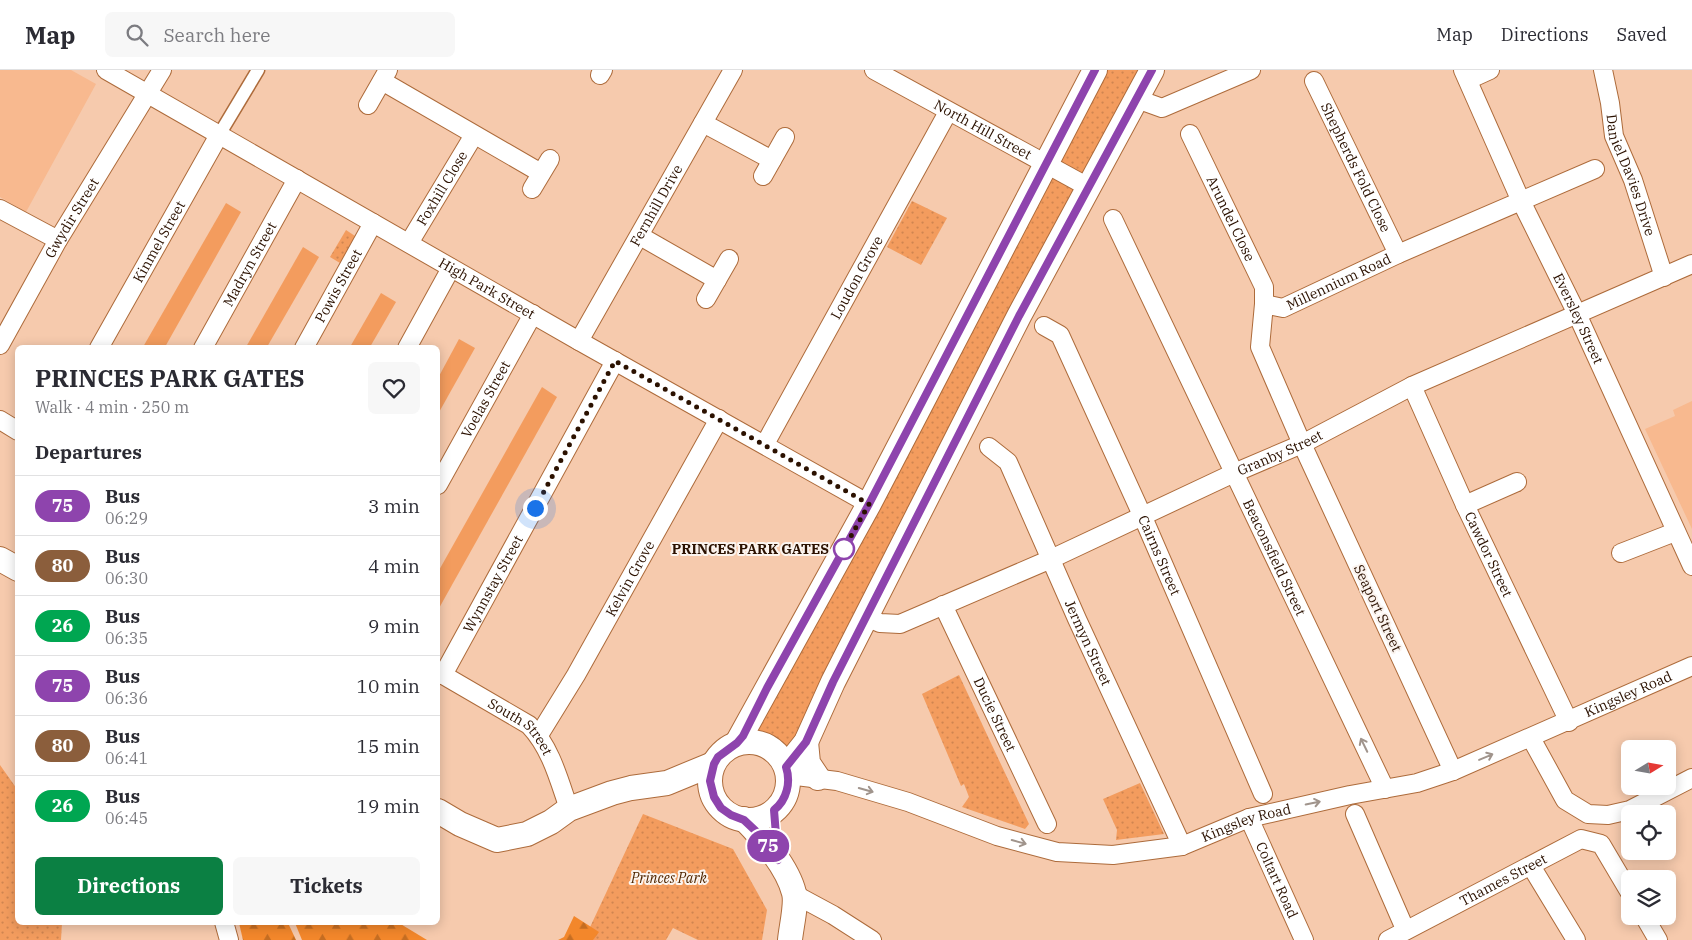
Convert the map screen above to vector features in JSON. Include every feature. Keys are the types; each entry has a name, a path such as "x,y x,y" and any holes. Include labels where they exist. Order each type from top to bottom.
{"main road":[{"path":"737,743 869,504 1095,70"},
{"path":"744,820 757,819 774,810 785,795 787,771 806,742 833,682 1019,316 1090,188 1152,70"},
{"path":"0,559 15,567"},
{"path":"806,742 808,763 818,778"},
{"path":"440,812 460,824 497,840 527,834 560,816 631,788 667,783 714,764 727,749 737,743 764,744 781,758 787,771"},
{"path":"714,764 710,781 714,797 721,808 731,815 744,820 761,836 778,860 794,894 790,940"},
{"path":"667,783 714,797"},
{"path":"774,810 778,860"}],"street":[{"name":"High Park Street","path":"106,70 578,341 766,444 869,504"},
{"name":"Gwydir Street","path":"0,345 6,319 58,240 162,70"},
{"path":"219,135 258,70"},
{"name":"Fernhill Drive","path":"578,341 640,236 733,70"},
{"name":"North Hill Street","path":"874,70 1090,188"},
{"path":"1137,99 1162,108 1251,70"},
{"path":"1466,75 1490,70"},
{"name":"Daniel Davies Drive","path":"1603,70 1614,136 1633,180 1664,277"},
{"name":"Eversley Street","path":"1466,75 1520,199 1577,314 1692,566"},
{"path":"368,105 385,76 474,135 545,166 532,189"},
{"name":"Shepherds Fold Close","path":"1314,81 1398,254"},
{"name":"Loudon Grove","path":"766,444 948,112"},
{"path":"703,122 772,160"},
{"name":"Arundel Close","path":"1190,134 1264,287 1264,304"},
{"name":"Kinmel Street","path":"101,345 219,135"},
{"name":"Foxhill Close","path":"409,243 474,135"},
{"path":"763,176 785,137"},
{"name":"Millennium Road","path":"1302,444 1260,347 1264,304 1283,308 1520,199 1594,169"},
{"name":"Madryn Street","path":"205,345 297,179"},
{"path":"0,210 58,240"},
{"name":"Beaconsfield Street","path":"1112,219 1385,789"},
{"name":"Powis Street","path":"306,345 373,223"},
{"path":"640,236 717,280"},
{"path":"706,299 729,259"},
{"name":"Granby Street","path":"866,617 880,623 900,624 1051,559 1142,514 1302,444 1412,386 1692,264"},
{"path":"409,345 451,268"},
{"name":"Voelas Street","path":"440,481 532,314"},
{"name":"Cairns Street","path":"1044,326 1060,335 1142,514 1263,794"},
{"name":"Wynnstay Street","path":"440,674 615,361"},
{"name":"Cawdor Street","path":"1412,386 1465,505 1569,722"},
{"name":"Kelvin Grove","path":"539,735 576,675 719,419"},
{"path":"0,420 15,429"},
{"name":"Seaport Street","path":"1302,444 1453,771"},
{"name":"Jermyn Street","path":"989,447 1008,462 1182,846"},
{"path":"1465,505 1517,482"},
{"path":"1621,553 1675,532"},
{"name":"Ducie Street","path":"943,605 1047,824"},
{"name":"Kingsley Road","path":"787,771 837,781 908,802 997,836 1057,852 1130,854 1182,846 1249,818 1417,783 1453,771 1569,722 1692,666"},
{"name":"South Street","path":"440,674 529,725 539,735 548,750 560,816"},
{"path":"1531,738 1565,800 1588,814 1608,816 1630,810 1691,782"},
{"path":"1355,814 1406,929"},
{"name":"Coltart Road","path":"1249,818 1304,940"},
{"name":"Thames Street","path":"1388,940 1581,839 1601,844 1621,878"},
{"path":"1531,866 1576,940"},
{"path":"794,894 833,915 872,940"},
{"path":"225,925 229,940"},
{"path":"1649,925 1658,940"}],"shaded area":[{"path":"0,70 71,70 96,84 26,212 0,197"},
{"path":"1692,401 1692,529 1645,429 1675,416 1673,410"}],"green space":[{"path":"1095,70 1152,70 811,733 781,758 764,744 750,742"},
{"path":"912,201 947,218 921,265 887,247"},
{"path":"226,203 241,212 166,345 144,345"},
{"path":"346,230 355,236 340,263 330,257"},
{"path":"303,247 319,257 268,345 247,345"},
{"path":"381,293 396,302 371,345 351,345"},
{"path":"459,339 475,348 440,410 440,374"},
{"path":"542,387 557,397 440,606 440,568"},
{"path":"959,675 1029,824 1025,829 962,807 969,797 964,784 961,786 922,694"},
{"path":"0,765 15,786 15,925 62,925 61,940 0,940"},
{"path":"1140,783 1164,834 1116,840 1117,830 1103,799"},
{"name":"Princes Park","path":"643,814 733,849 767,910 762,940 698,940 673,928 666,940 584,940"},
{"path":"574,916 599,932 593,940 558,940 564,937"},
{"path":"239,925 289,925 296,940 243,940"},
{"path":"296,925 402,925 427,940 302,940"}],"bus line":[{"name":"75","path":"1095,70 869,504 767,688 743,736 737,743 718,757 714,764 710,785 714,797 721,808 731,815 744,820 761,836 778,860 774,810 785,795 788,783 786,767 811,733 833,682 1019,316 1082,203 1152,70"}],"place":[{"name":"PRINCES PARK GATES","path":"844,549"}],"route":[{"path":"535,508 615,361 766,444 869,504 841,554 844,549"}]}
